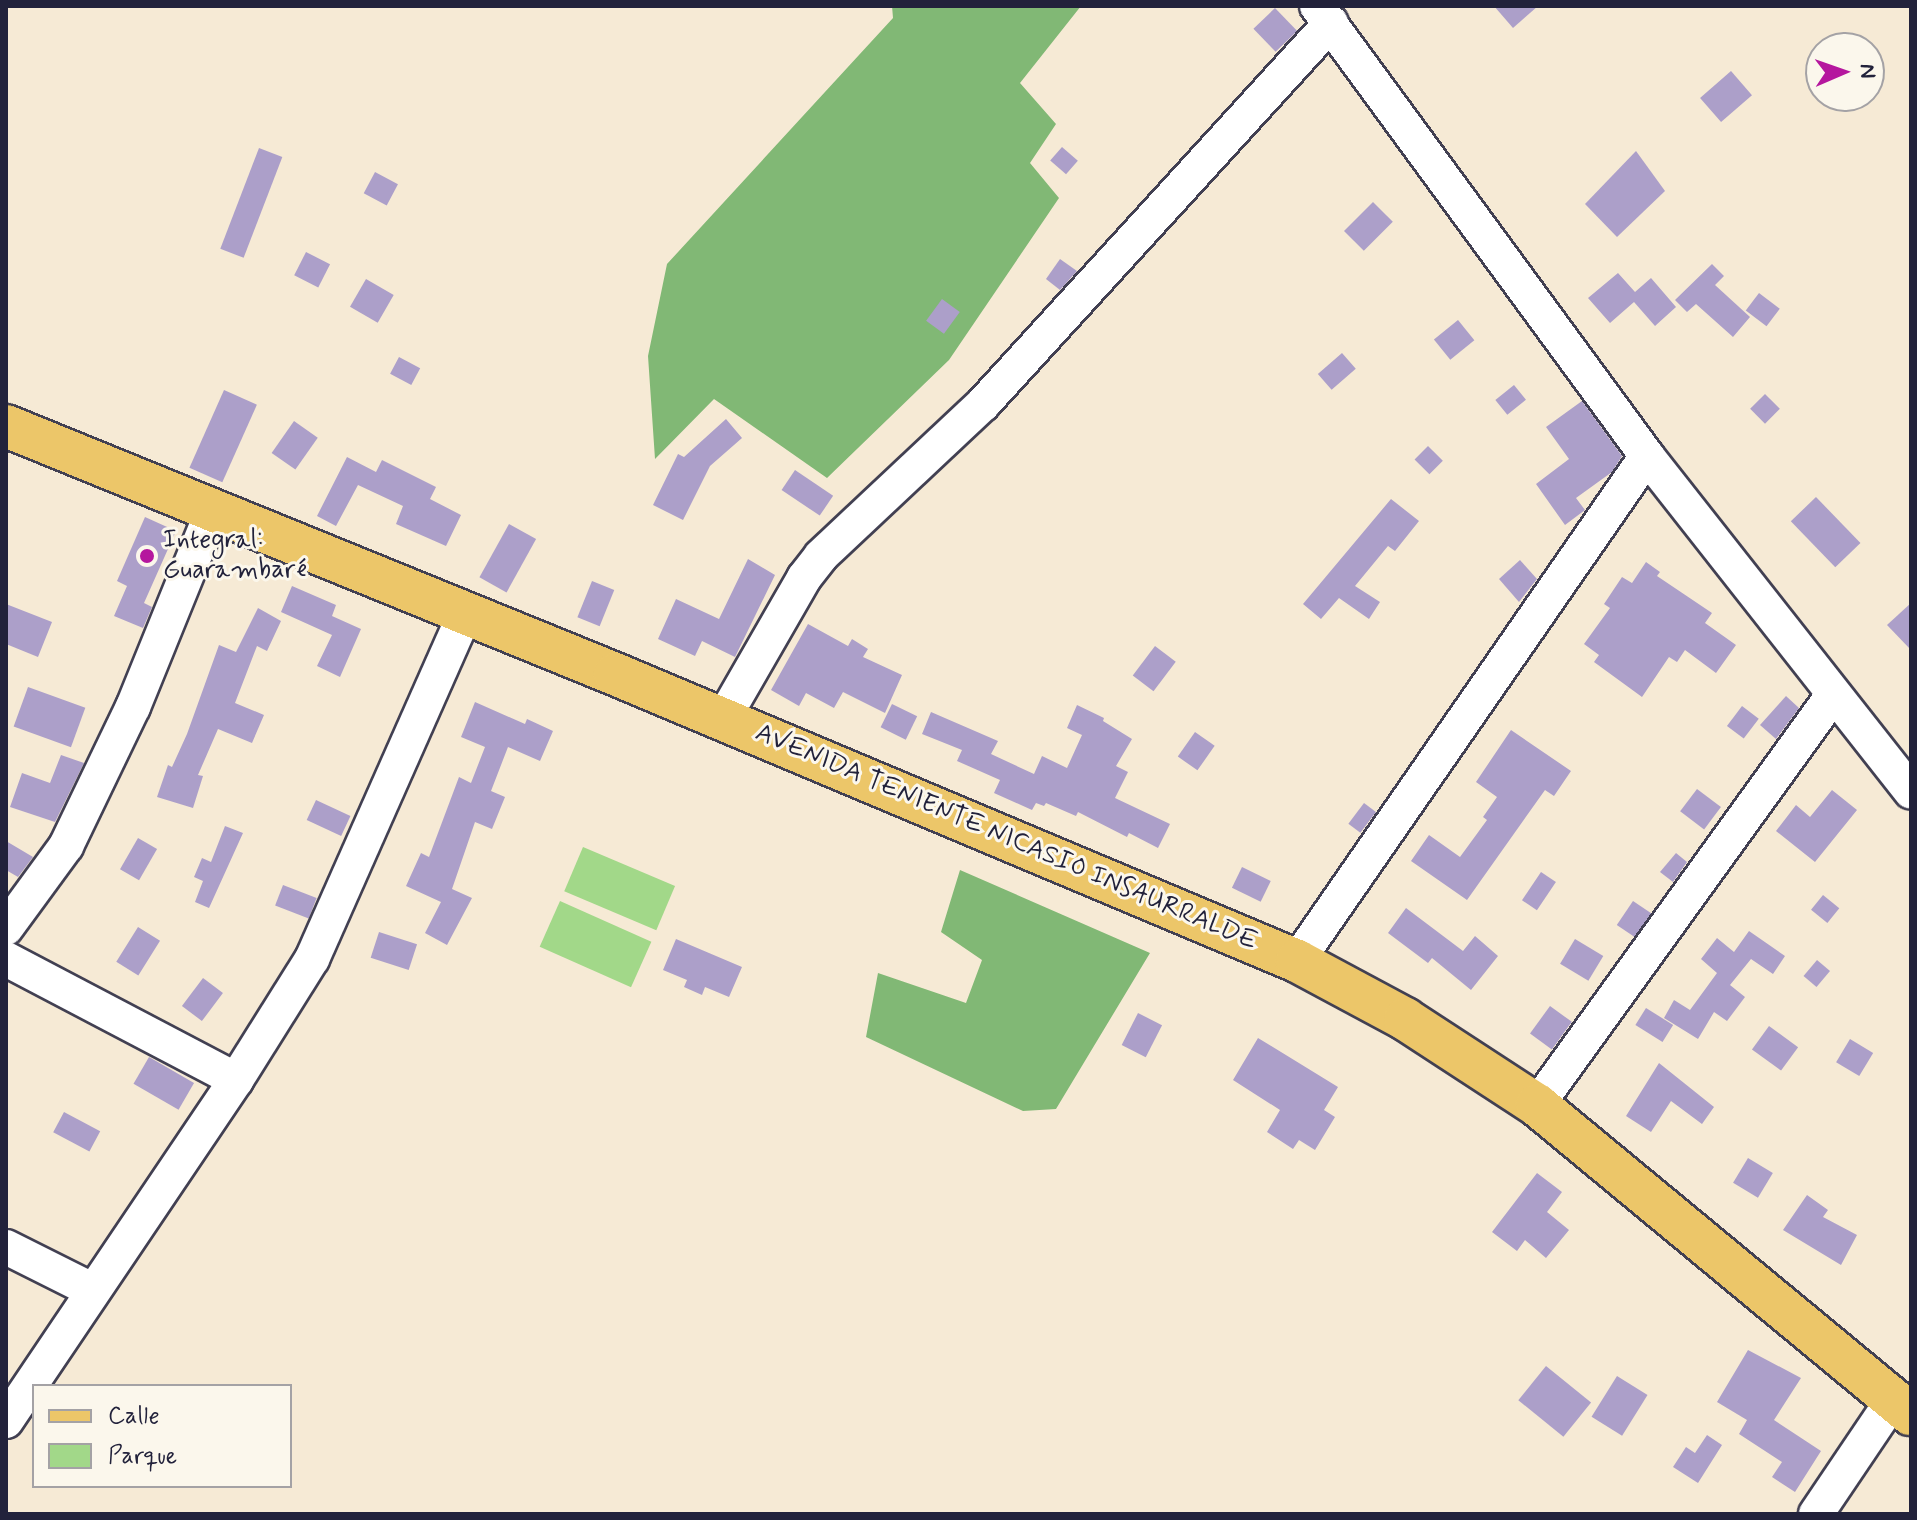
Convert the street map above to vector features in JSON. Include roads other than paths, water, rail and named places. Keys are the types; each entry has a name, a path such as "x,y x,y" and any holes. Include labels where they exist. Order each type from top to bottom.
{"main road":[{"name":"AVENIDA TENIENTE NICASIO INSAURRALDE","path":"7,428 723,719 1297,961 1405,1019 1537,1105 1902,1407"}],"street":[{"path":"723,719 804,578 821,556 983,404 1324,14 1647,456 1911,792"},
{"path":"1297,961 1647,456"},
{"path":"6,928 66,846 133,707 212,512"},
{"path":"6,1421 236,1080 312,959 465,614"},
{"path":"1537,1105 1833,695"},
{"path":"6,959 236,1080"},
{"path":"6,1247 92,1290"},
{"path":"1816,1514 1902,1407"}],"place":[{"name":"Integral: Guarambaré","path":"147,556"}]}
